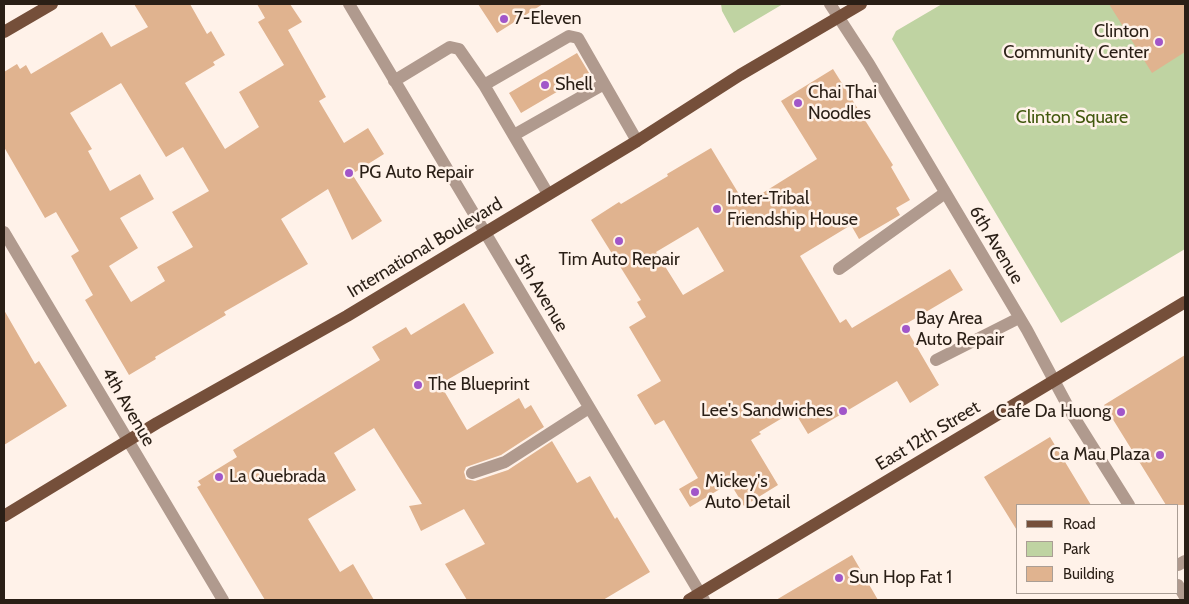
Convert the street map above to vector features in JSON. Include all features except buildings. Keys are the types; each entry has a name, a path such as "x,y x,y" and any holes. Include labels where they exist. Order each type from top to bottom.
{"main road":[{"path":"4,32 52,4"},
{"name":"International Boulevard","path":"4,516 128,441 347,316 637,141 740,75 861,4"},
{"name":"East 12th Street","path":"698,598 1185,302"}],"street":[{"name":"5th Avenue","path":"349,4 589,408 698,598"},
{"name":"6th Avenue","path":"830,4 869,64 1020,318 1072,414 1128,504"},
{"path":"484,85 569,36 578,38 637,141"},
{"path":"394,81 450,48 459,49 484,85 548,194"},
{"path":"514,135 604,84"},
{"path":"839,269 945,193"},
{"name":"4th Avenue","path":"4,232 223,600"},
{"path":"936,360 1020,318"},
{"path":"472,473 505,462 589,408"}],"green space":[{"path":"721,4 783,4 734,33 722,11"},
{"name":"Clinton Square","path":"942,4 1185,4 1185,249 1061,323 892,39 896,31"}],"place":[{"name":"7-Eleven","path":"504,19"},
{"name":"Clinton Community Center","path":"1159,42"},
{"name":"Shell","path":"545,85"},
{"name":"Chai Thai Noodles","path":"798,103"},
{"name":"PG Auto Repair","path":"349,173"},
{"name":"Inter-Tribal Friendship House","path":"717,209"},
{"name":"Tim Auto Repair","path":"619,241"},
{"name":"Bay Area Auto Repair","path":"906,329"},
{"name":"The Blueprint","path":"418,385"},
{"name":"Lee's Sandwiches","path":"843,411"},
{"name":"Cafe Da Huong","path":"1121,412"},
{"name":"Ca Mau Plaza","path":"1160,455"},
{"name":"La Quebrada","path":"219,477"},
{"name":"Mickey's Auto Detail","path":"695,492"},
{"name":"Sun Hop Fat 1","path":"839,578"}]}
